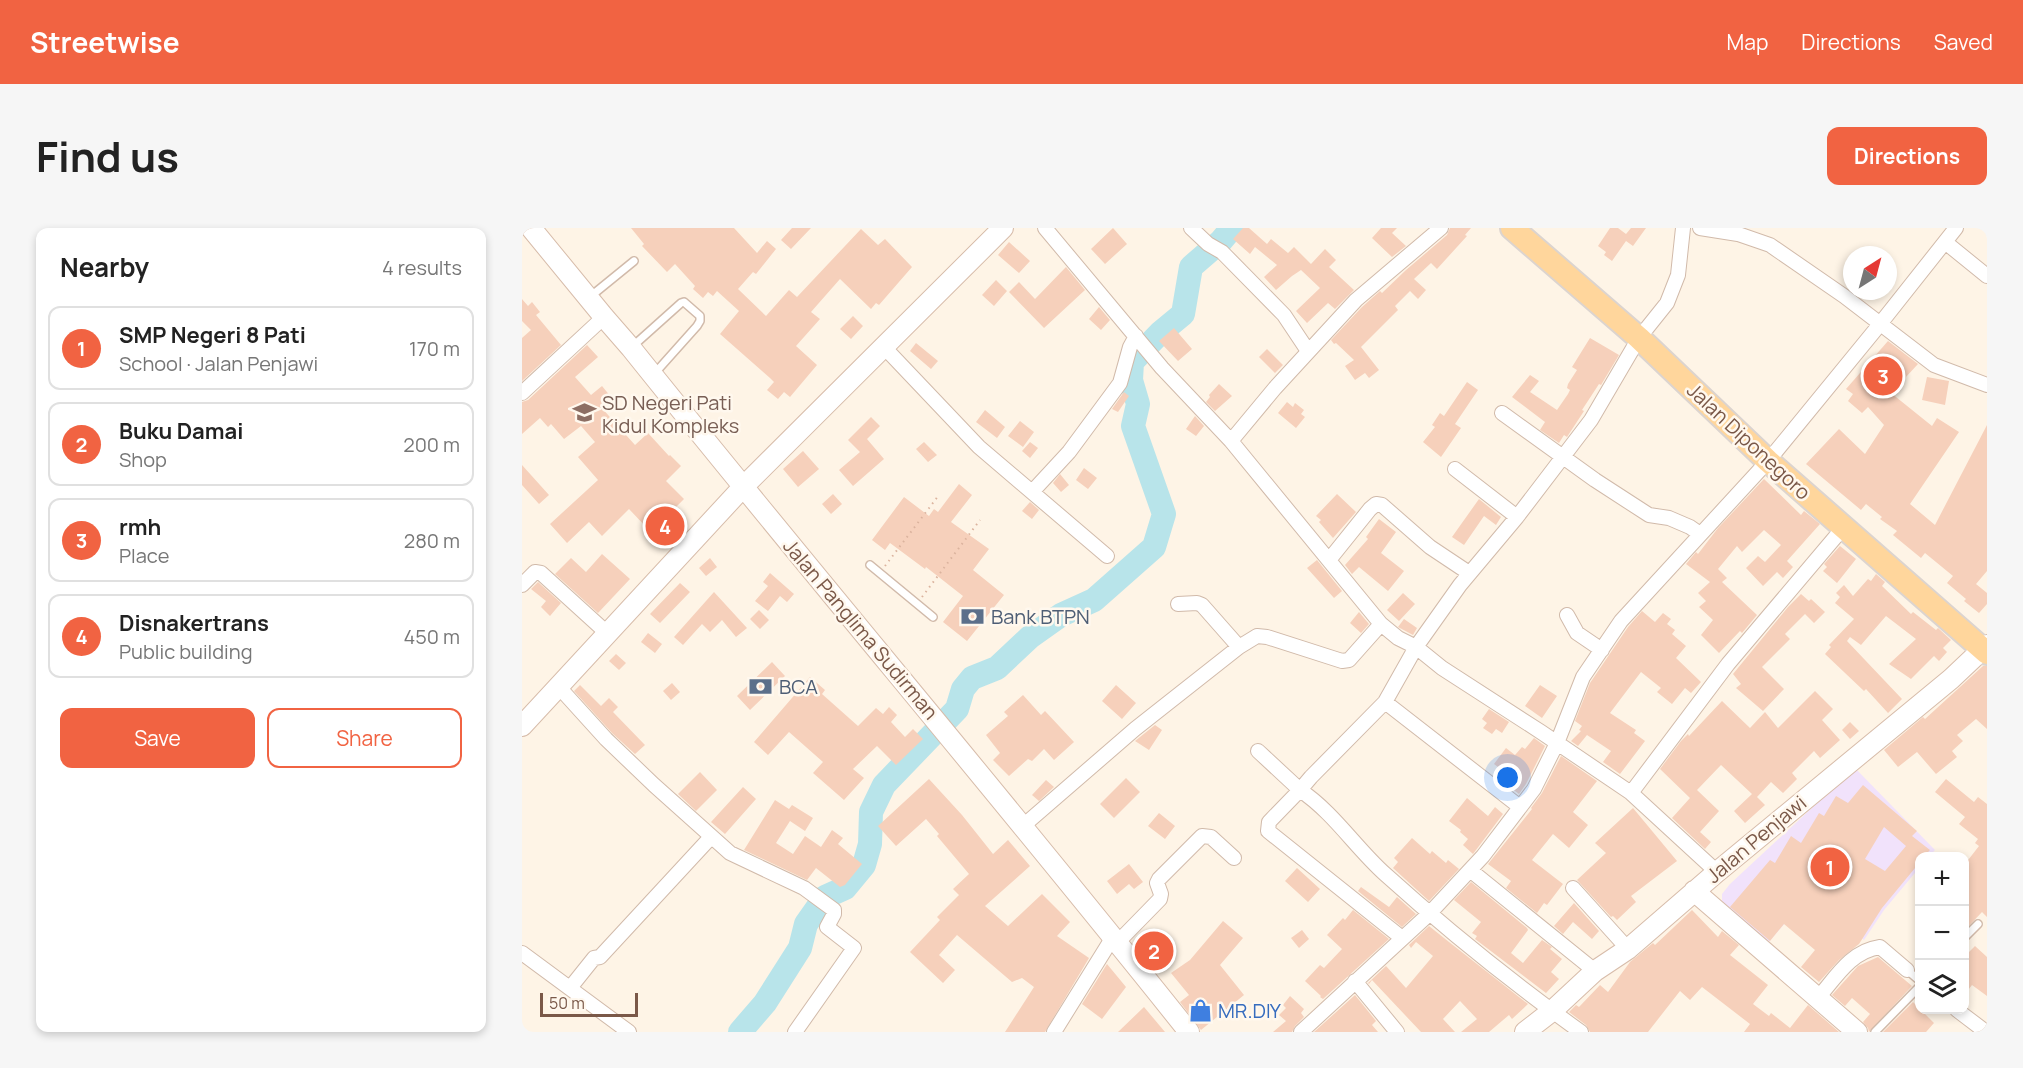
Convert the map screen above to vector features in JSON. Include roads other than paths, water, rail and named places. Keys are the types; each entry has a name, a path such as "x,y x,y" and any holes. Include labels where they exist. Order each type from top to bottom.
{"main road":[{"name":"Jalan Diponegoro","path":"1512,228 1639,338 1768,462 1986,649"}],"street":[{"name":"Jalan Panglima Sudirman","path":"531,228 632,348 932,716 952,737 1189,1032"},
{"path":"523,723 743,487 1003,228"},
{"path":"1045,228 1162,368 1231,441 1381,624 1398,638 1416,647 1442,668 1631,794 1716,872"},
{"path":"1191,228 1208,244 1222,252 1284,315 1308,351"},
{"path":"1231,441 1275,388 1356,300 1441,228"},
{"path":"1402,938 1268,831 1269,822 1385,702 1416,647 1469,573 1517,517 1591,420 1639,338 1667,303 1678,275 1683,228"},
{"path":"1700,228 1738,234 1770,245 1826,283 1934,365 1987,386"},
{"path":"1301,1032 1429,914 1470,870 1534,789 1557,743 1583,677 1621,621 1768,462 1956,228"},
{"path":"1945,242 1987,276"},
{"path":"522,393 604,317"},
{"path":"1032,492 1069,452 1120,383 1130,347 1140,340"},
{"path":"884,346 979,447 1107,556"},
{"path":"1502,413 1649,515 1669,518 1700,534"},
{"path":"1455,469 1517,517"},
{"path":"1329,560 1376,504 1382,505 1430,547 1469,573"},
{"path":"1631,794 1728,664 1843,528"},
{"path":"522,585 535,572 541,573 606,633"},
{"path":"1179,604 1202,605 1239,647"},
{"path":"1567,615 1577,633 1602,650"},
{"path":"1023,826 1136,729 1239,647 1257,636 1342,661 1349,660 1381,624"},
{"name":"Jalan Penjawi","path":"1525,1032 1552,1011 1595,971 1628,949 1716,872 1986,649"},
{"path":"558,686 606,739 730,854 809,892 834,910 827,927 854,948 795,1032"},
{"path":"1385,702 1520,807"},
{"path":"1258,751 1300,790 1324,808 1374,864 1429,914 1581,1032"},
{"path":"1054,1032 1116,940 1160,898 1157,883 1160,879 1202,836 1211,837 1234,858"},
{"path":"570,988 594,958 600,957 711,837"},
{"path":"1470,870 1530,921 1595,971"},
{"path":"1573,888 1628,949"},
{"path":"1694,891 1818,998 1838,1021 1857,1032"},
{"path":"1818,998 1852,957 1868,949 1880,947 1907,970"},
{"path":"522,953 570,988 619,1029"},
{"path":"1355,981 1397,1032"},
{"path":"1962,1014 1980,1030"}],"lane":[{"path":"589,298 633,261"},
{"path":"632,348 681,303 684,302 700,316 697,326 653,375"},
{"path":"870,565 933,617"},
{"path":"1969,934 1978,924"},
{"path":"1907,970 1915,977"},
{"path":"1875,1032 1915,991"}],"waterway":[{"path":"740,1032 765,1003 800,948 806,924 825,897 845,888 864,865 870,844 871,812 884,785 957,709 963,689 972,678 997,668 1030,637 1061,615 1094,600 1154,547 1164,514 1133,426 1138,404 1131,380 1132,362 1160,333 1183,314 1191,267 1221,241 1232,228"}],"place":[{"name":"rmh","path":"1883,376"},
{"name":"SD Negeri Pati Kidul Kompleks","path":"584,413"},
{"name":"Disnakertrans","path":"665,526"},
{"name":"Bank BTPN","path":"973,616"},
{"name":"BCA","path":"761,686"},
{"name":"SMP Negeri 8 Pati","path":"1830,867"},
{"name":"Buku Damai","path":"1154,951"},
{"name":"MR.DIY","path":"1200,1010"}]}
